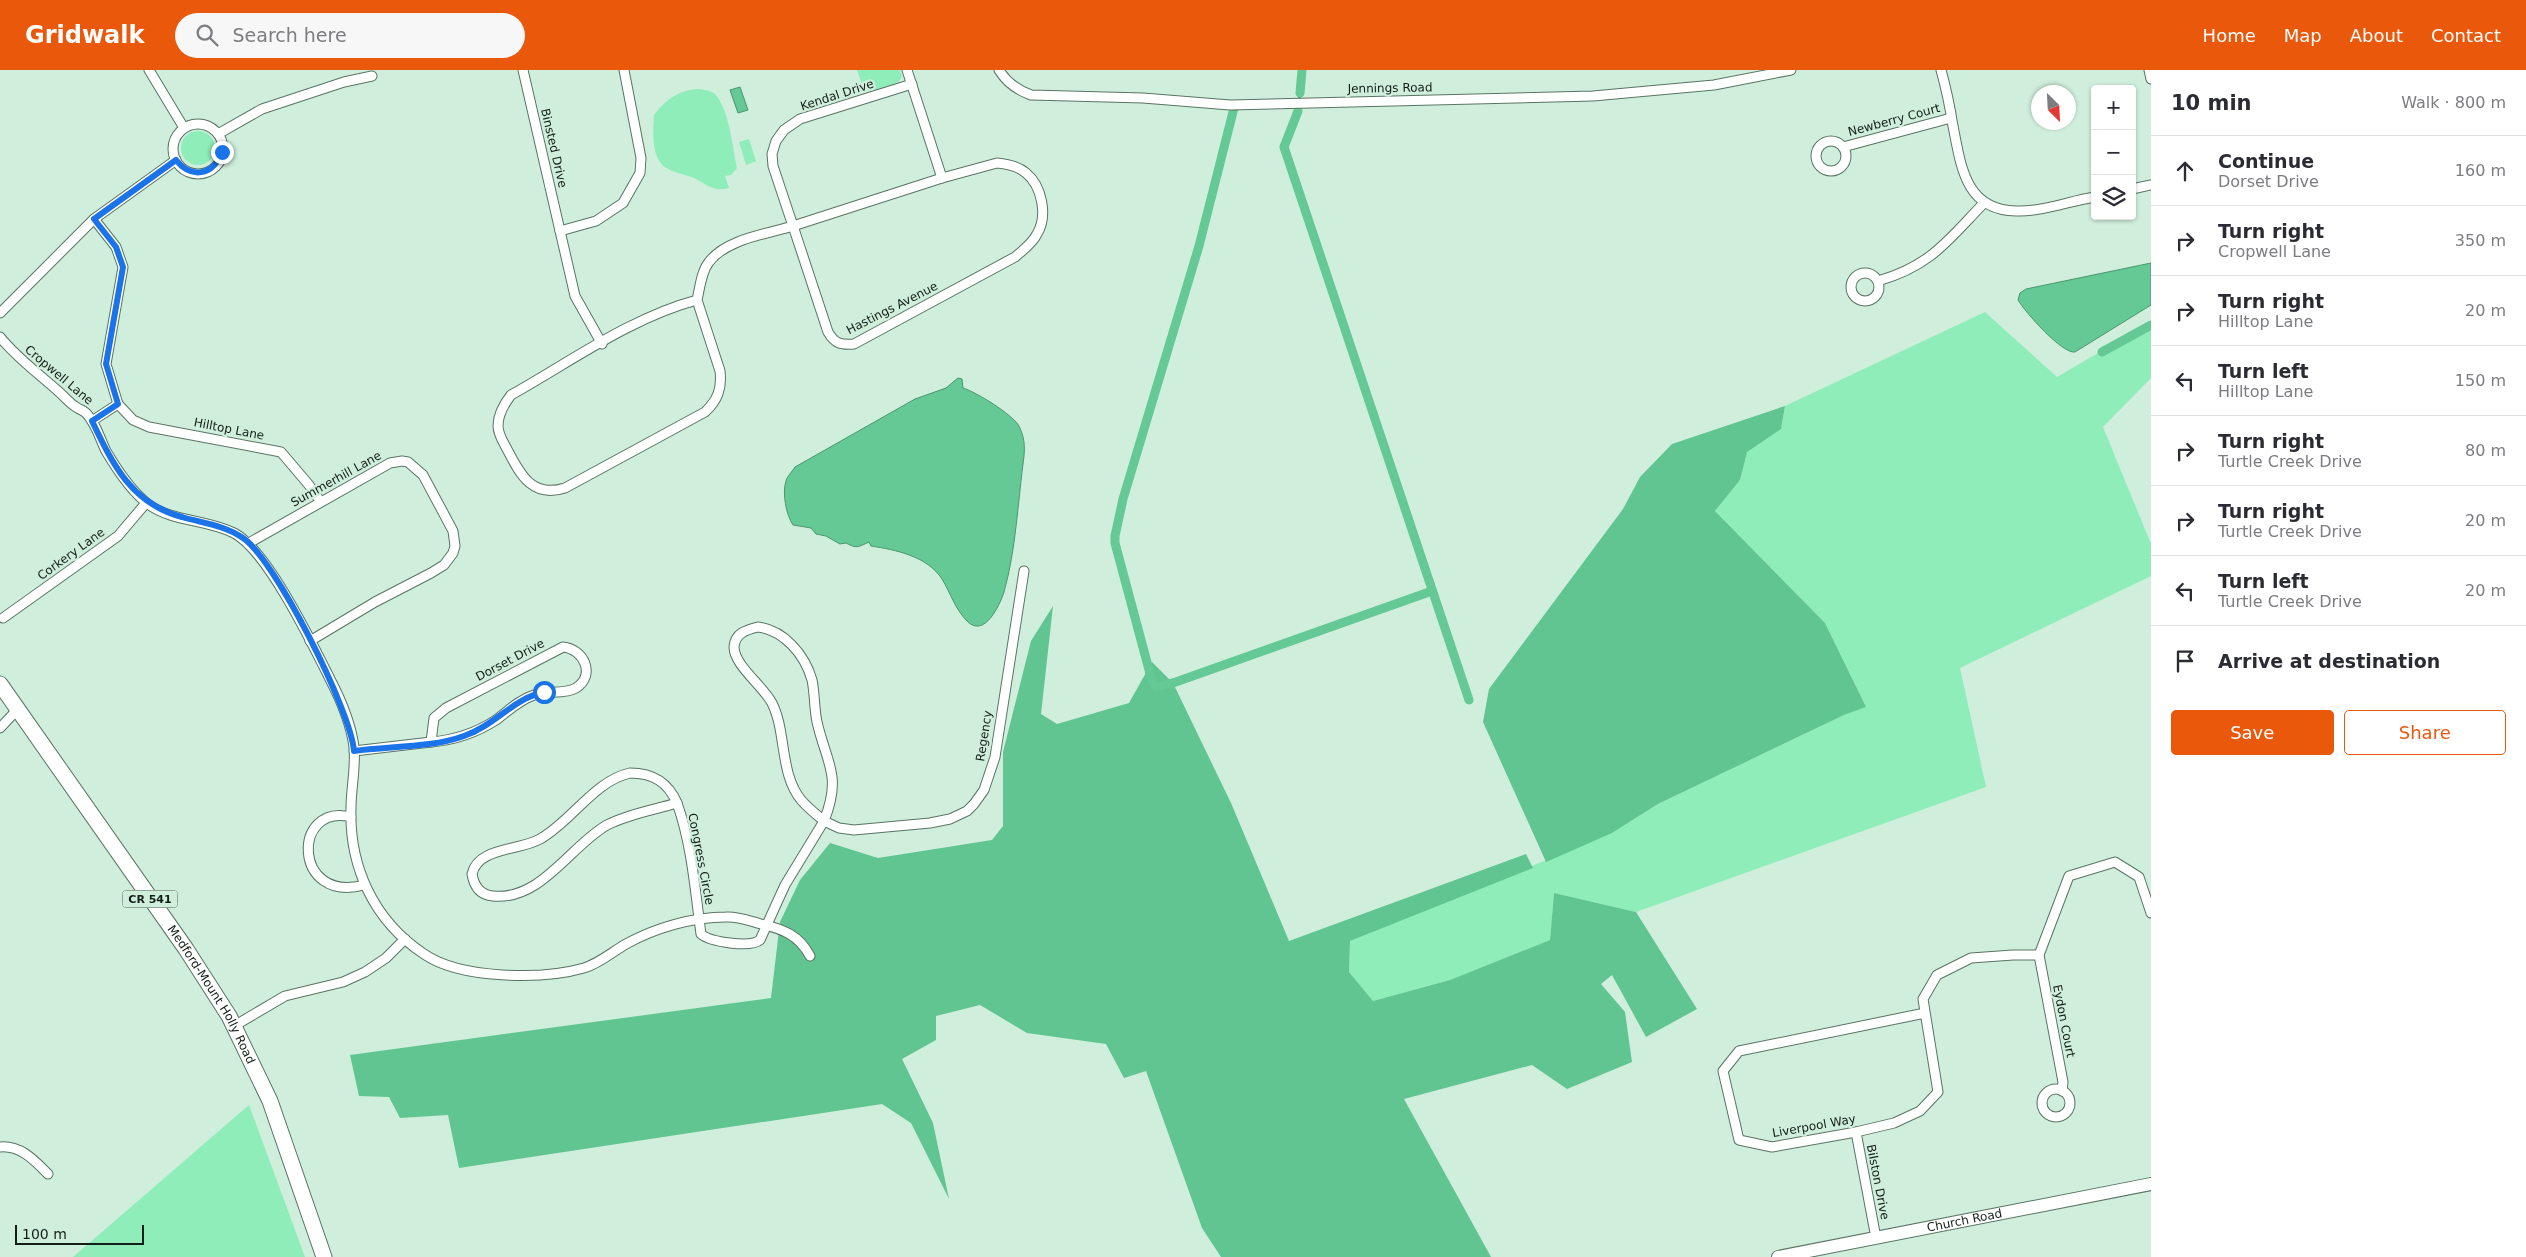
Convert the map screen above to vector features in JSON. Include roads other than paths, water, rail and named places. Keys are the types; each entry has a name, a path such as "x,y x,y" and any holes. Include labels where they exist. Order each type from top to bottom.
{"main road":[{"name":"Medford-Mount Holly Road","path":"0,684 186,949 234,1026 278,1123 324,1257"},
{"name":"Church Road","path":"1778,1257 2151,1184"}],"street":[{"path":"149,70 184,128"},
{"name":"Binsted Drive","path":"523,70 575,296 602,344"},
{"path":"560,231 596,221 623,203 640,173 641,158 624,70"},
{"path":"908,70 942,178"},
{"name":"Jennings Road","path":"999,70 1008,83 1019,91 1031,95 1143,98 1230,105 1608,95 1714,85 1791,70"},
{"path":"1941,70 1965,178 1973,193 1984,203 2000,209 2017,212 2091,197"},
{"path":"218,134 262,109 344,82 372,76"},
{"name":"Kendal Drive","path":"793,226 773,166 772,154 776,141 784,130 800,119 912,84"},
{"name":"Newberry Court","path":"1843,147 1952,118"},
{"path":"196,124 208,126 218,134 222,143 219,162 203,173 192,173 182,168 176,160 173,142 184,128 196,124"},
{"path":"0,313 94,219 176,160"},
{"name":"Hastings Avenue","path":"997,163 1012,165 1025,172 1039,190 1042,220 1038,233 1015,257 854,344 838,344 828,332 793,226 942,178 997,163"},
{"path":"2136,188 2151,185"},
{"path":"1878,281 1910,270 1933,255 1984,203"},
{"name":"Hilltop Lane","path":"94,219 116,247 123,267 106,364 118,404 133,420 149,427 281,452 320,501"},
{"path":"697,300 669,307 511,395 504,404 498,426 499,434 526,481 538,489 555,492 565,488 705,412 714,404 720,388 720,371 697,300 704,271 708,262 720,251 733,244 793,226"},
{"name":"Cropwell Lane","path":"0,337 23,362 74,407 85,412 92,421 107,451 130,485 146,503 170,514 222,527 248,543 269,569 310,641 341,702 354,751 351,817 355,856 364,885 379,911 405,939 425,956 448,968 474,973 524,975 584,968 642,936 671,925 699,920 736,917 768,925 793,935 810,956"},
{"path":"92,421 118,404"},
{"name":"Summerhill Lane","path":"248,543 390,463 408,462 423,475 453,531 455,546 449,559 431,573 375,602 310,641"},
{"name":"Corkery Lane","path":"3,618 118,536 146,503"},
{"name":"Regency","path":"824,821 839,828 854,830 930,823 950,819 974,804 984,790 995,757 1024,571"},
{"path":"699,920 701,934 705,937 741,943 755,943 768,925 785,885 824,821 832,798 833,778 817,720 811,678 796,651 774,631 758,626 743,631 735,642 735,655 761,686 776,713 787,766 797,793 801,800 824,821"},
{"name":"Dorset Drive","path":"354,751 431,742 456,738 481,729 519,702 536,694 562,692 576,687 582,682 586,669 582,655 570,648 557,649 454,703 434,718 431,742"},
{"path":"0,728 17,710"},
{"name":"Congress Circle","path":"676,804 623,818 606,826 589,838 542,880 518,893 502,897 488,896 481,892 473,881 472,874 478,860 492,853 517,849 540,839 555,829 605,785 621,775 640,773 656,778 670,790 676,804 688,847 698,901 699,920"},
{"path":"351,817 334,815 318,824 310,835 308,855 316,874 326,884 348,889 364,885"},
{"path":"2039,956 2069,876 2115,862 2139,877 2151,913"},
{"path":"234,1026 286,996 343,982 365,972 386,958 405,939"},
{"name":"Liverpool Way","path":"1925,1012 1739,1051 1724,1071 1739,1140 1772,1147 1856,1132 1894,1123 1920,1112 1938,1092 1923,999 1937,975 1971,958 2013,955 2039,956"},
{"name":"Eydon Court","path":"2039,956 2063,1082 2062,1091"},
{"name":"Bilston Drive","path":"1856,1132 1876,1238"},
{"path":"0,1147 15,1148 25,1153 48,1174"}],"waterway":[{"path":"1300,93 1302,70"},
{"path":"1298,111 1300,93"},
{"path":"1234,108 1199,246 1123,499 1115,536 1115,543 1152,681 1156,687 1173,683 1432,591"},
{"path":"1298,111 1284,147 1469,700"},
{"path":"2102,352 2151,325"}]}
